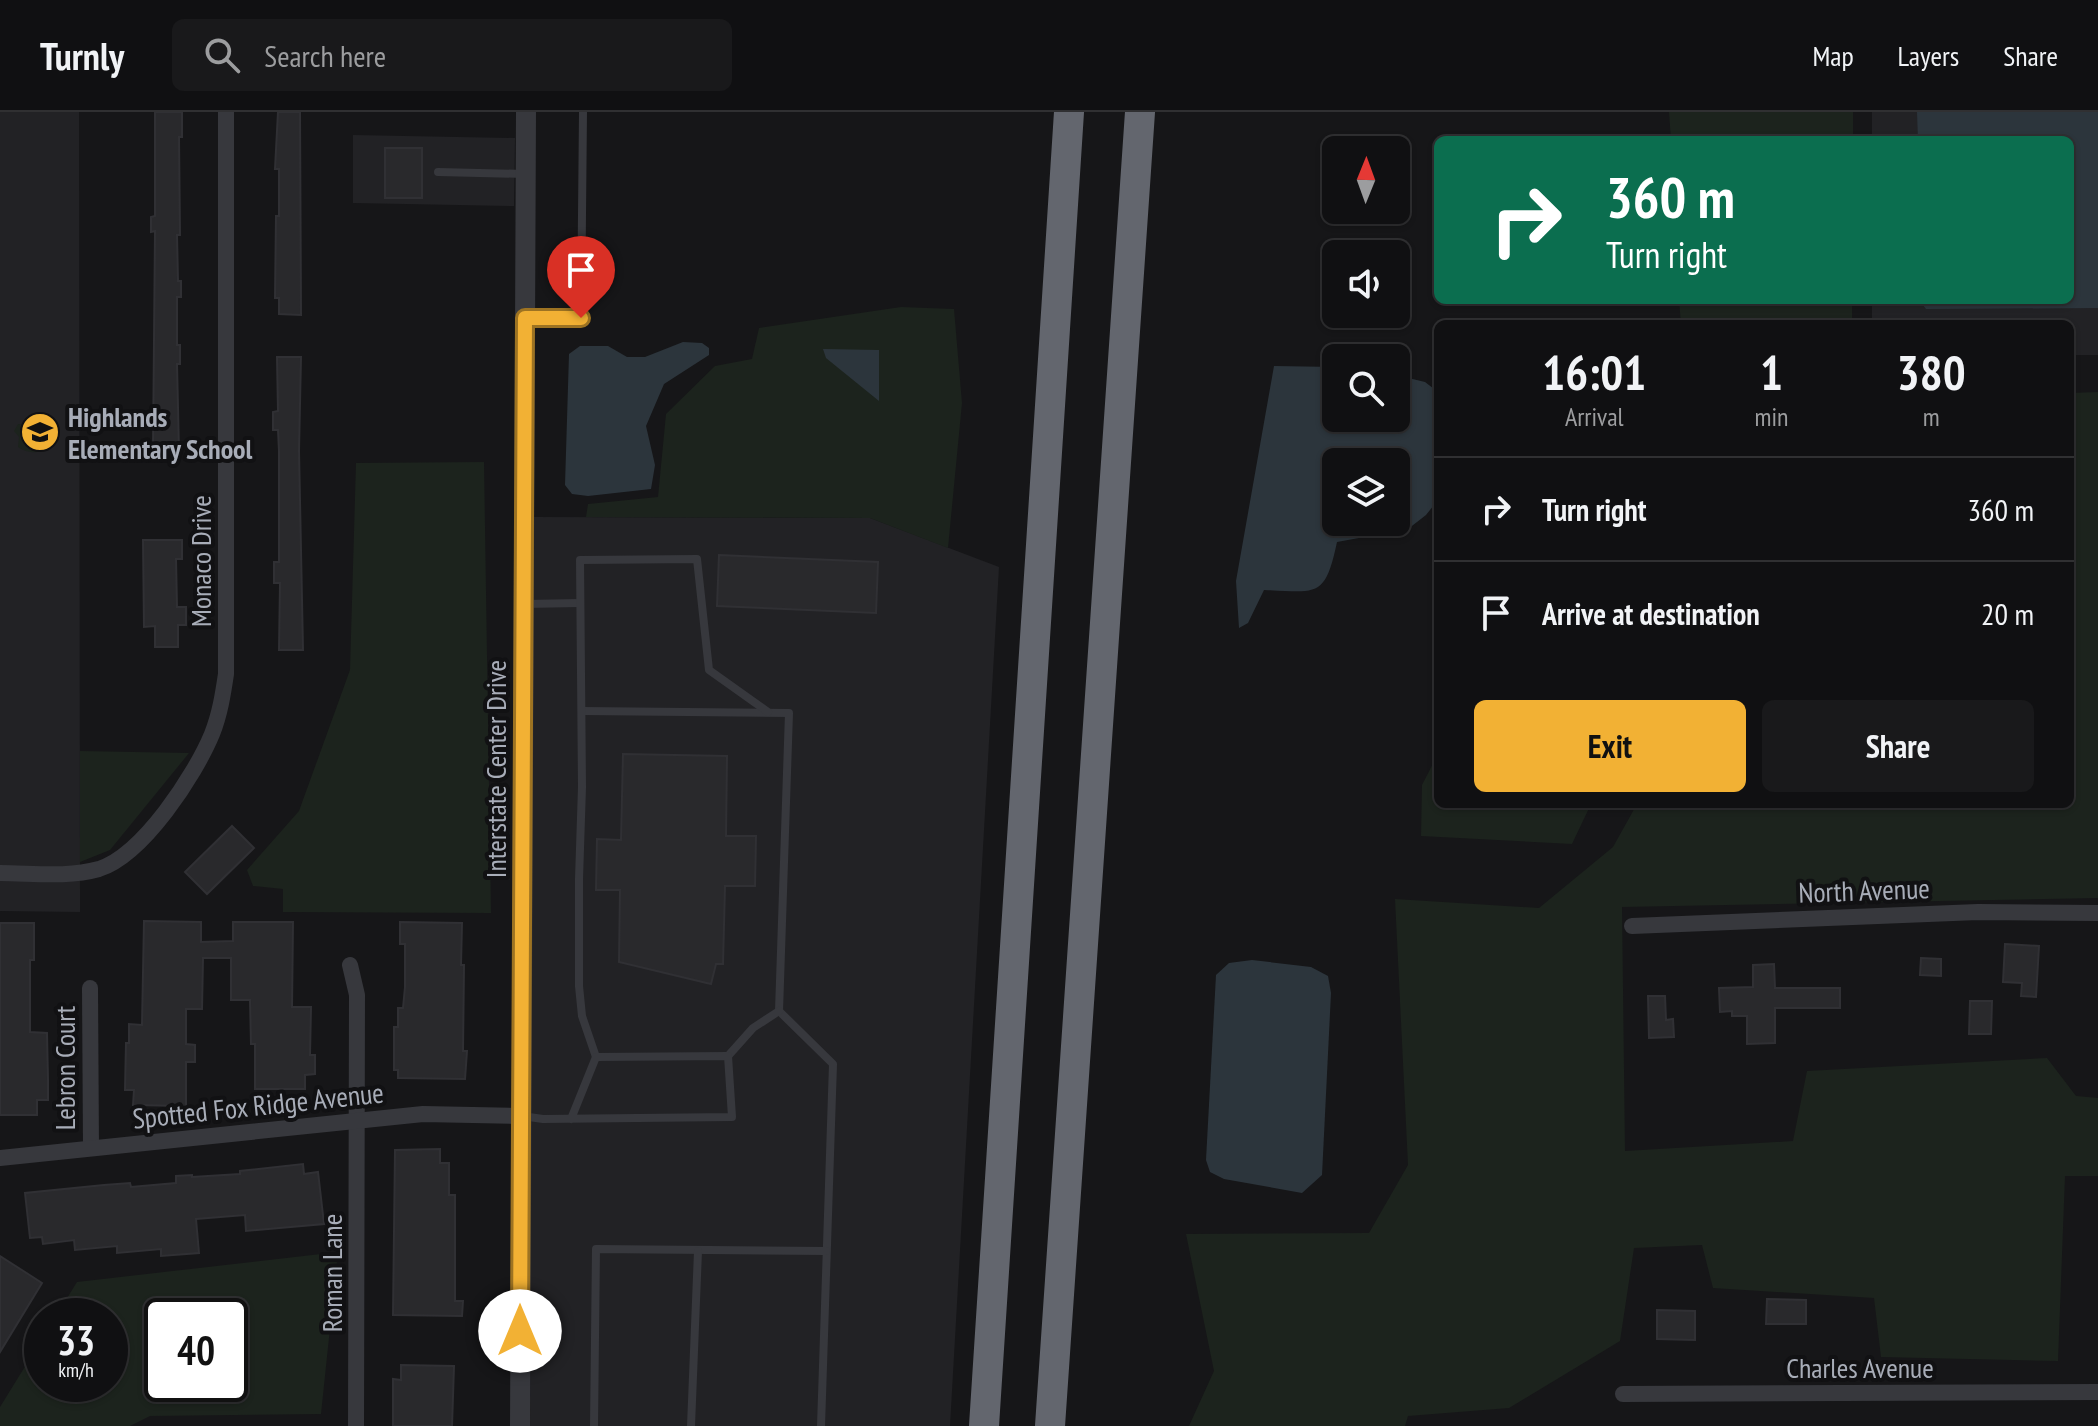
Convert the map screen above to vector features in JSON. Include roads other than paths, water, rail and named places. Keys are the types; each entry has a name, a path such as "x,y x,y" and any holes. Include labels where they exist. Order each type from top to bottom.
{"highway":[{"path":"984,1426 1069,112"},
{"path":"1050,1426 1140,112"}],"street":[{"name":"Monaco Drive","path":"0,873 77,874 102,868 123,857 143,840 197,765 221,709 226,674 226,112"},
{"name":"Interstate Center Drive","path":"520,1426 526,112"},
{"name":"North Avenue","path":"1632,926 1978,912 2098,913"},
{"name":"Roman Lane","path":"350,965 357,995 356,1426"},
{"name":"Lebron Court","path":"90,988 91,1148"},
{"name":"Spotted Fox Ridge Avenue","path":"0,1158 423,1114 521,1116"},
{"name":"Charles Avenue","path":"1623,1394 2098,1392"}],"lane":[{"path":"525,318 581,318 583,112"},
{"path":"438,172 526,174"},
{"path":"571,1119 596,1057 582,1016 579,986 580,560 697,559 709,670 768,713"},
{"path":"523,604 580,603"},
{"path":"582,711 789,713 779,1011 833,1064 821,1426"},
{"path":"521,1116 543,1119 732,1117 728,1056 753,1028 779,1011"},
{"path":"596,1057 728,1056"},
{"path":"594,1426 596,1249 826,1251"},
{"path":"691,1426 698,1251"}],"place":[{"name":"Highlands Elementary School","path":"40,432"}]}
